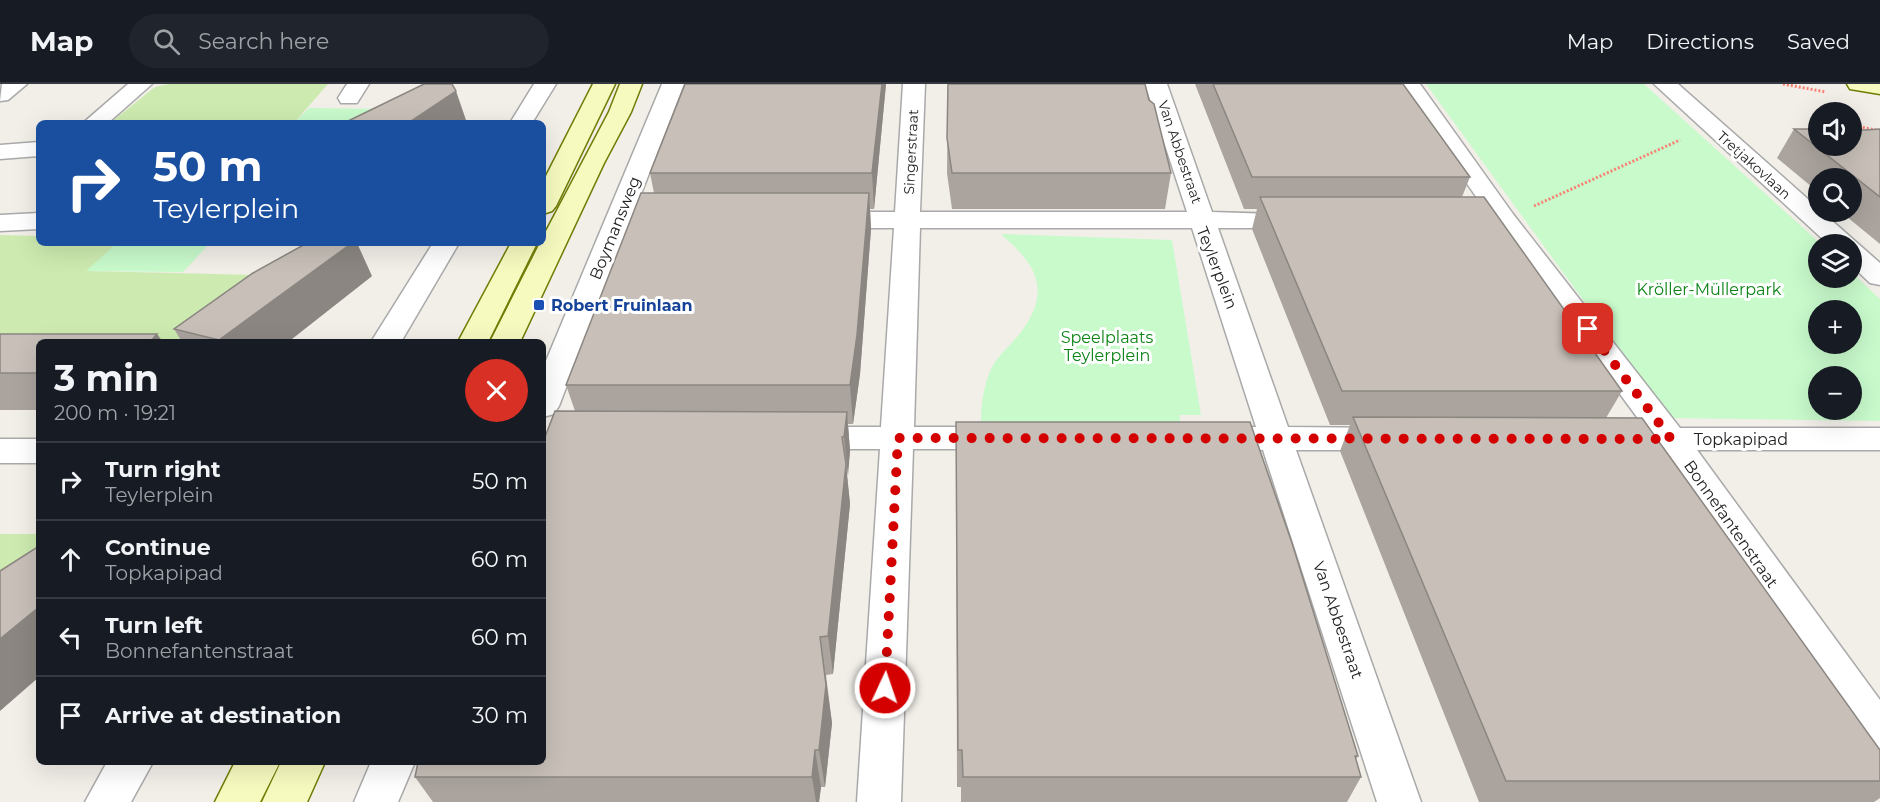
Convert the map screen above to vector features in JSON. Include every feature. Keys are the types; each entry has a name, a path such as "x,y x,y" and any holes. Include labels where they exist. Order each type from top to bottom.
{"street":[{"path":"0,95 16,84"},
{"path":"98,120 141,84"},
{"path":"523,120 545,84"},
{"path":"546,200 604,84"},
{"path":"506,339 592,163 620,112 631,84"},
{"name":"Boymansweg","path":"546,399 672,84"},
{"name":"Singerstraat","path":"908,220 914,84"},
{"name":"Van Abbestraat","path":"1156,84 1203,221"},
{"name":"Bonnefantenstraat","path":"1409,84 1504,219 1671,439 1880,734"},
{"name":"Tretjakovlaan","path":"1665,84 1833,234"},
{"path":"1858,84 1880,88"},
{"path":"0,152 36,149"},
{"path":"619,219 701,220"},
{"path":"1470,219 1504,219"},
{"name":"Teylerplein","path":"804,220 1203,221 1277,438"},
{"path":"879,802 908,220"},
{"path":"1203,221 1319,220"},
{"path":"0,223 36,221"},
{"path":"388,339 444,246"},
{"path":"475,339 522,246"},
{"path":"1862,261 1880,277"},
{"path":"782,438 1028,438"},
{"path":"1182,438 1420,439"},
{"name":"Van Abbestraat","path":"1277,438 1399,802"},
{"name":"Topkapipad","path":"1588,439 1880,439"},
{"path":"0,451 36,451"},
{"path":"107,802 129,765"},
{"path":"237,802 256,765"},
{"path":"284,802 302,765"},
{"path":"376,802 392,765"}],"path":[{"path":"1504,219 1704,120"},
{"path":"1862,128 1880,132"}],"green space":[{"path":"169,84 328,84 297,120 114,120 155,87"},
{"name":"Kröller-Müllerpark","path":"1426,84 1644,84 1810,234 1808,234 1808,288 1862,288 1862,282 1880,299 1880,421 1810,420 1862,420 1862,366 1808,366 1808,420 1669,418"},
{"path":"309,108 391,109 374,120 297,120"},
{"name":"Speelplaats Teylerplein","path":"1001,234 1172,240 1201,415 1179,415 1183,432 981,421 989,373 995,362 1031,317 1038,290 1031,267"},
{"path":"0,235 36,236 36,246 114,246 88,271 261,275 302,246 345,246 222,339 36,339 36,344 0,362"},
{"path":"114,246 207,246 183,272 86,271"},
{"path":"0,534 36,534 36,607 0,636"}],"building":[{"path":"424,84 452,84 456,91 412,120 350,120"},
{"path":"685,84 882,84 872,173 650,173"},
{"path":"948,84 1145,84 1149,100 1154,104 1171,173 952,173 947,138"},
{"path":"1213,84 1403,84 1470,177 1252,177"},
{"path":"1794,129 1808,129 1808,140"},
{"path":"1880,129 1880,197 1862,183 1862,168 1843,168 1828,156 1862,156 1862,130"},
{"path":"641,193 869,193 857,335 850,385 566,385"},
{"path":"1260,197 1484,197 1622,391 1342,391"},
{"path":"302,246 348,246 220,339 174,329 253,273"},
{"path":"0,334 157,334 153,339 36,339 36,373 0,373"},
{"path":"555,411 847,412 844,437 842,437 846,464 828,636 820,637 826,685 819,750 815,750 812,777 415,777 417,765 546,765 546,434"},
{"path":"1353,417 1642,418 1880,750 1880,781 1506,781"},
{"path":"956,422 1250,422 1292,543 1358,756 1355,756 1361,777 963,777 962,750 958,750"},
{"path":"36,548 36,609 0,639 0,571"}],"place":[{"name":"Robert Fruinlaan","path":"539,305"}],"route":[{"path":"885,688 898,438 1671,439 1588,329"}]}
